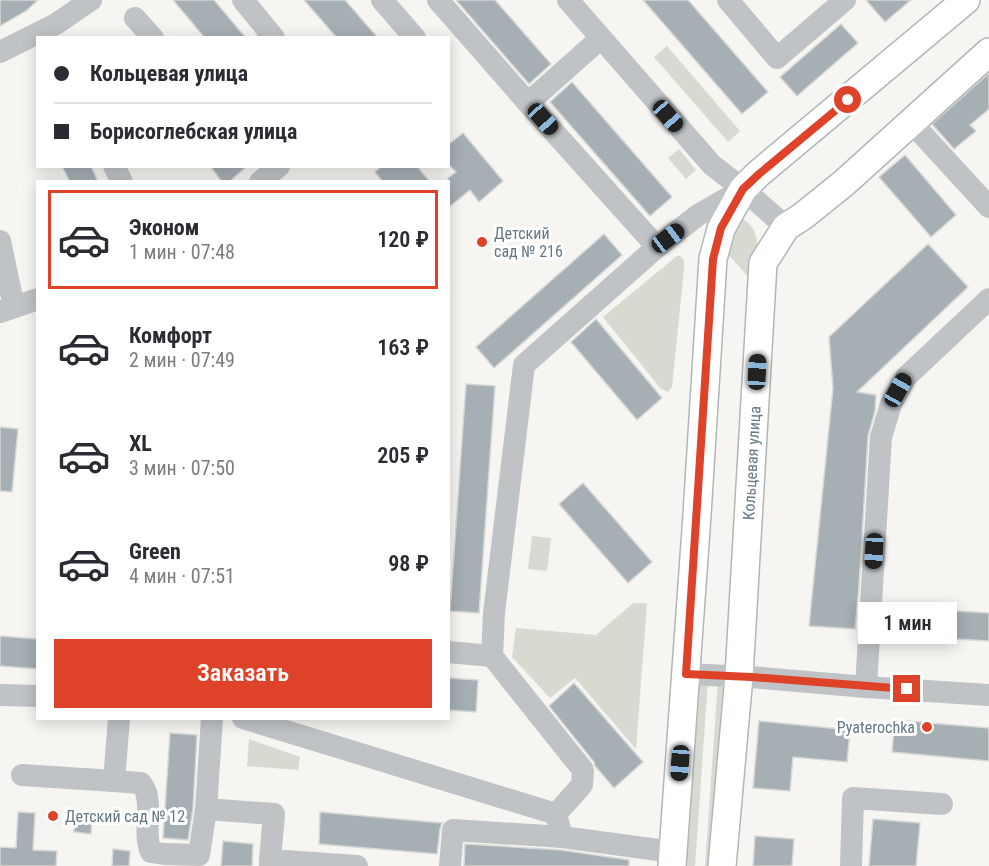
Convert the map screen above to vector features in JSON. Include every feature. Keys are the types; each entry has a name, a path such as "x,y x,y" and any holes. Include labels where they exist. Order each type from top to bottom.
{"main road":[{"path":"673,859 713,259 721,228 743,189 759,174 966,0"},
{"name":"Кольцевая улица","path":"722,866 740,676 763,263 786,227 844,183 989,52"}],"street":[{"path":"0,52 56,24 91,0"},
{"path":"243,0 272,36"},
{"path":"382,0 413,36"},
{"path":"438,0 657,247"},
{"path":"568,0 712,165 786,227"},
{"path":"728,0 777,58 845,0"},
{"path":"135,18 151,36"},
{"path":"528,104 601,38"},
{"path":"911,123 989,207"},
{"path":"556,814 582,785 583,771 492,656 494,613 524,365 657,247 698,215 743,189"},
{"path":"0,241 7,310 36,299"},
{"path":"866,687 881,437 891,404 906,377 989,299"},
{"path":"450,652 492,656"},
{"path":"686,674 989,695"},
{"path":"0,694 36,696"},
{"path":"114,781 119,720"},
{"path":"22,776 141,783 146,792 148,846 151,852 199,855 206,809 212,720"},
{"path":"250,720 556,814"},
{"path":"851,866 853,798 942,804"},
{"path":"206,809 274,814 270,863 357,866"},
{"path":"556,814 562,837"},
{"path":"450,866 453,830 562,837 673,859"}],"shaded area":[{"path":"667,46 740,131 728,142 654,57"},
{"path":"679,149 696,170 686,179 668,158"},
{"path":"740,218 748,223 756,237 757,256 753,282 725,251"},
{"path":"677,256 684,260 684,269 672,387 668,392 661,389 603,317"},
{"path":"532,536 551,538 547,571 528,569"},
{"path":"633,603 647,603 636,749 575,678 550,698 512,657 516,628 596,635"},
{"path":"708,680 695,866 683,866 696,685"},
{"path":"718,681 725,685 727,691 714,866 705,866"},
{"path":"249,739 300,757 298,770 247,766"}],"building":[{"path":"0,0 38,0 26,11 0,26"},
{"path":"173,0 214,0 244,36 203,36"},
{"path":"304,0 345,0 376,36 335,36"},
{"path":"456,0 495,0 551,64 529,84"},
{"path":"643,0 688,0 768,92 742,114"},
{"path":"866,0 911,0 885,22"},
{"path":"841,24 858,43 797,96 780,77"},
{"path":"989,73 989,109 970,125 976,131 954,149 932,124"},
{"path":"572,82 672,197 650,216 550,102"},
{"path":"463,133 503,181 479,202 470,190 450,206 450,180 448,178 456,172 450,166 450,143"},
{"path":"905,155 956,215 931,237 879,177"},
{"path":"63,168 92,168 97,180 69,180"},
{"path":"212,168 245,168 231,180 220,180"},
{"path":"380,168 419,168 428,180 381,180 375,172"},
{"path":"604,234 622,255 494,368 476,347"},
{"path":"928,244 968,287 857,392 876,395 875,411 868,436 855,629 809,626 833,388 829,337"},
{"path":"596,319 662,398 637,420 571,342"},
{"path":"466,384 495,386 479,613 450,611"},
{"path":"0,427 18,429 12,492 0,491"},
{"path":"583,483 652,562 628,583 559,504"},
{"path":"892,607 989,613 989,641 890,635"},
{"path":"0,636 36,639 36,669 0,666"},
{"path":"450,678 478,680 476,712 450,710"},
{"path":"574,683 643,762 614,788 549,706"},
{"path":"895,720 989,728 989,761 892,752"},
{"path":"759,721 850,730 847,762 793,757 790,791 753,788"},
{"path":"170,733 197,735 193,808 188,840 163,838"},
{"path":"18,812 35,813 33,850 57,851 56,866 0,866 0,847 16,848"},
{"path":"320,812 442,823 437,854 319,844"},
{"path":"75,816 92,817 91,834 74,832"},
{"path":"873,819 920,823 916,866 869,866"},
{"path":"755,836 794,839 792,866 753,866"},
{"path":"223,841 253,844 252,866 221,866"},
{"path":"465,844 561,850 629,860 629,866 464,866"},
{"path":"113,849 130,851 129,866 112,866"}],"place":[{"name":"Детский сад № 216","path":"482,242"},
{"name":"Pyaterochka","path":"927,727"},
{"name":"Детский сад № 12","path":"53,816"}],"route":[{"path":"848,100 743,189 721,228 713,259 686,674 907,689"}]}
